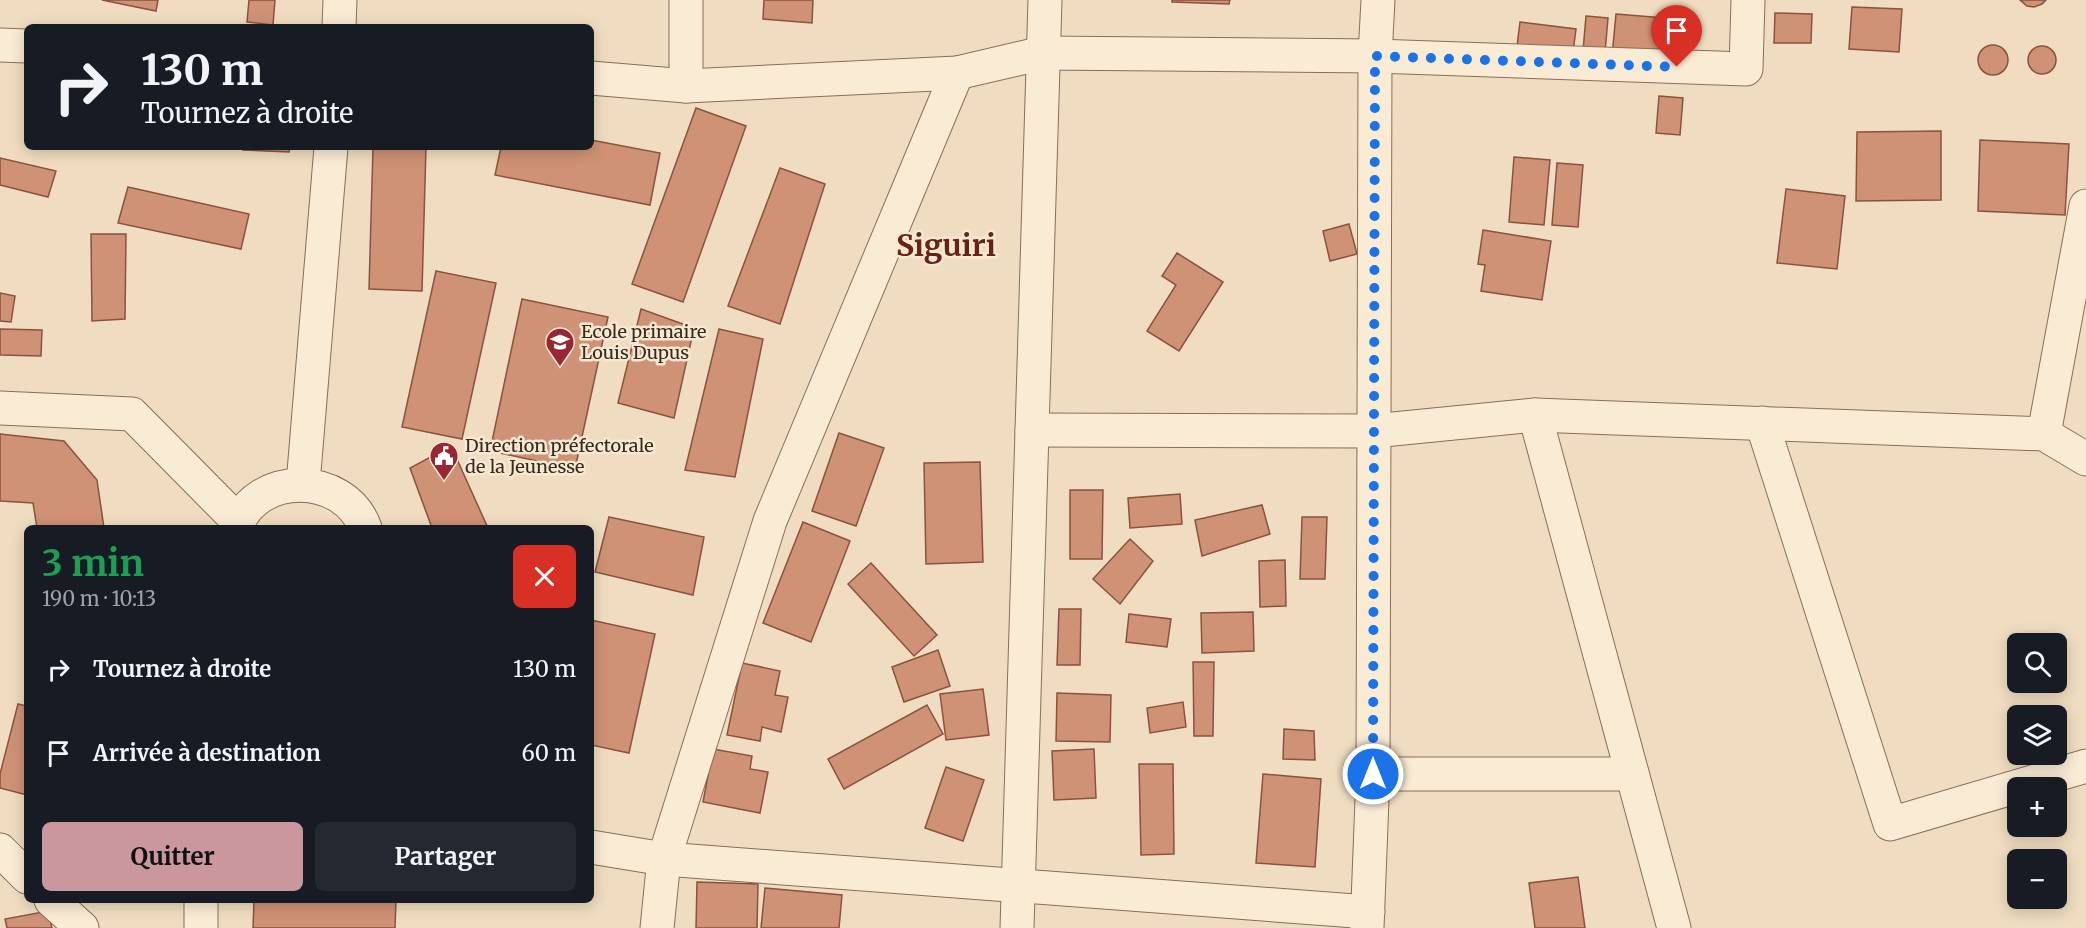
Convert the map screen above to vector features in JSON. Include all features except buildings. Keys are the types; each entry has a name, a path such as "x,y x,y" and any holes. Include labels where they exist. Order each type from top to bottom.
{"street":[{"path":"339,24 340,0"},
{"path":"686,0 686,86"},
{"path":"1017,928 1045,0"},
{"path":"594,847 664,859 1018,886 1368,920 1373,774 1375,56 1378,0"},
{"path":"594,78 686,86 957,74 1043,53 1375,56 1746,69 1748,0"},
{"path":"0,45 24,46"},
{"path":"657,928 664,859 770,521 957,74"},
{"path":"303,484 331,150"},
{"path":"2044,434 2086,206"},
{"path":"0,408 132,414 237,525 250,505 266,493 283,486 303,484 327,489 347,501 364,525"},
{"path":"1032,430 1373,431 1535,415 2044,434 2086,459"},
{"path":"1535,415 1674,928"},
{"path":"1762,423 1890,824 2086,766"},
{"path":"1373,774 1632,774"},
{"path":"0,850 24,874"},
{"path":"54,903 82,928"},
{"path":"201,903 201,928"}],"place":[{"name":"Ecole primaire Louis Dupus","path":"560,368"},
{"name":"Direction préfectorale de la Jeunesse","path":"444,482"}],"district":[{"name":"Siguiri","path":"946,246"}],"route":[{"path":"1373,774 1375,56 1677,67"}]}
